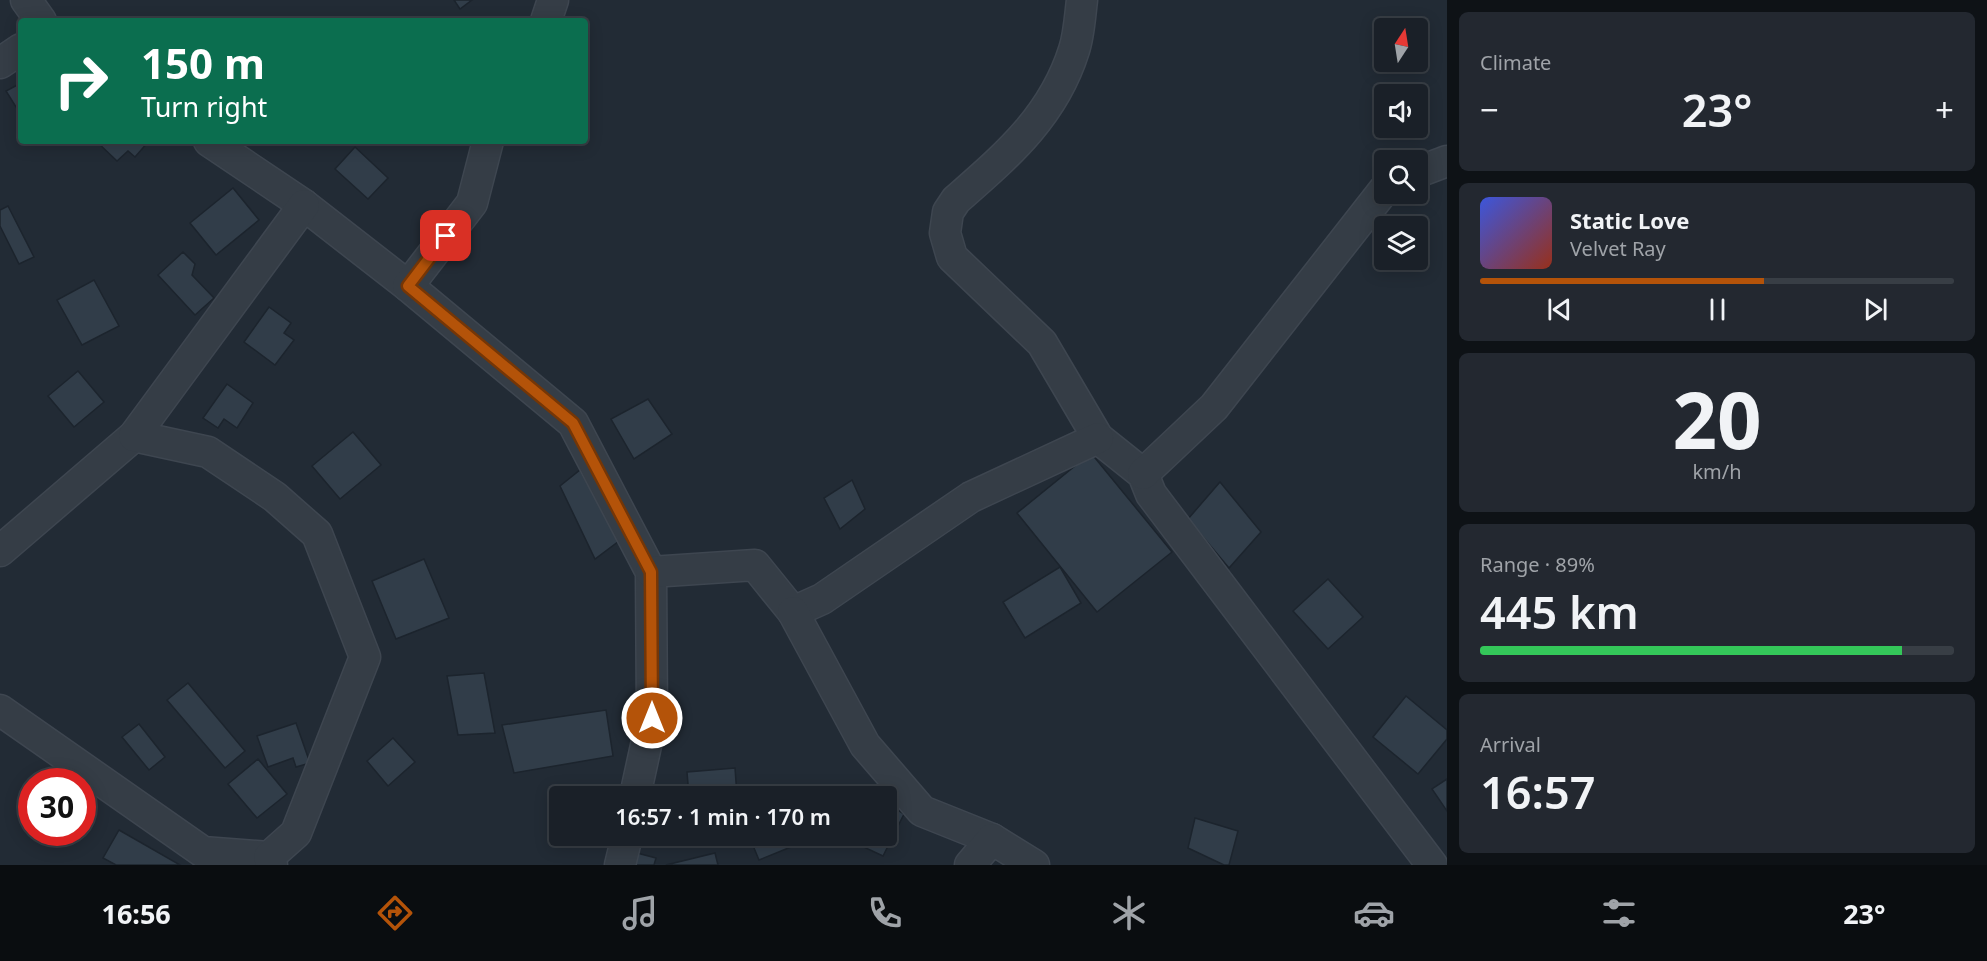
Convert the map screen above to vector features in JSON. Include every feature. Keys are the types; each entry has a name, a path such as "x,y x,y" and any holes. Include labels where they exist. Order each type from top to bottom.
{"street":[{"path":"26,0 39,18"},
{"path":"547,18 553,0"},
{"path":"1082,0 1074,50 1052,100 1019,144 956,200 948,212 945,233 952,257 1042,343 1098,438 1143,474 1151,494 1183,538 1432,865"},
{"path":"0,63 18,51"},
{"path":"213,144 304,205 408,286 573,423 651,572 652,718 637,786"},
{"path":"408,286 472,203 487,144"},
{"path":"1428,168 1447,161"},
{"path":"1143,474 1214,406 1374,203"},
{"path":"0,550 134,436 304,205"},
{"path":"0,710 203,852 271,861 296,833 365,657 317,534 275,497 208,452 134,436"},
{"path":"793,612 822,598 971,497 1098,438"},
{"path":"651,572 755,565 793,612 865,745 922,811 992,839 1034,865"},
{"path":"970,865 992,839"},
{"path":"620,865 625,846"}],"building":[{"path":"454,0 472,0 460,9"},
{"path":"18,85 18,110 6,91"},
{"path":"99,144 146,144 135,157 128,151 117,161"},
{"path":"355,147 388,178 368,199 335,169"},
{"path":"233,188 259,220 216,255 190,223"},
{"path":"8,206 34,257 19,264 0,226 0,210"},
{"path":"183,252 195,264 192,275 214,298 195,315 158,275"},
{"path":"94,280 119,326 82,345 57,300"},
{"path":"269,307 291,323 284,333 294,340 275,365 244,342"},
{"path":"78,371 104,402 74,427 48,396"},
{"path":"227,384 253,403 237,428 224,419 218,428 203,418"},
{"path":"648,399 672,434 634,459 611,419"},
{"path":"353,432 381,465 340,499 312,466"},
{"path":"1091,453 1172,552 1097,612 1017,513"},
{"path":"580,470 619,541 595,559 560,486"},
{"path":"852,480 865,509 840,529 824,498"},
{"path":"1220,482 1261,532 1229,568 1188,519"},
{"path":"424,559 449,618 396,639 372,581"},
{"path":"1060,567 1081,603 1025,638 1003,602"},
{"path":"1328,579 1363,617 1328,649 1293,611"},
{"path":"484,673 495,733 458,735 447,676"},
{"path":"188,683 245,751 225,768 167,700"},
{"path":"1406,696 1447,730 1447,739 1418,774 1373,737"},
{"path":"606,710 613,756 514,773 502,725"},
{"path":"296,723 310,763 296,767 293,758 268,767 257,736"},
{"path":"139,724 165,757 149,770 122,737"},
{"path":"393,738 415,762 388,786 367,761"},
{"path":"258,759 287,794 257,818 228,784"},
{"path":"735,768 736,786 688,786 687,772"},
{"path":"1447,779 1447,811 1432,789"},
{"path":"897,810 904,814 897,828"},
{"path":"1195,818 1238,831 1229,865 1224,865 1188,848"},
{"path":"119,830 180,865 116,865 103,858"},
{"path":"753,846 793,846 759,860"},
{"path":"861,846 888,846 883,856"},
{"path":"637,853 656,858 654,865 634,865"},
{"path":"715,853 718,865 666,865"}],"route":[{"path":"446,236 408,286 573,423 651,572 652,718"}]}
